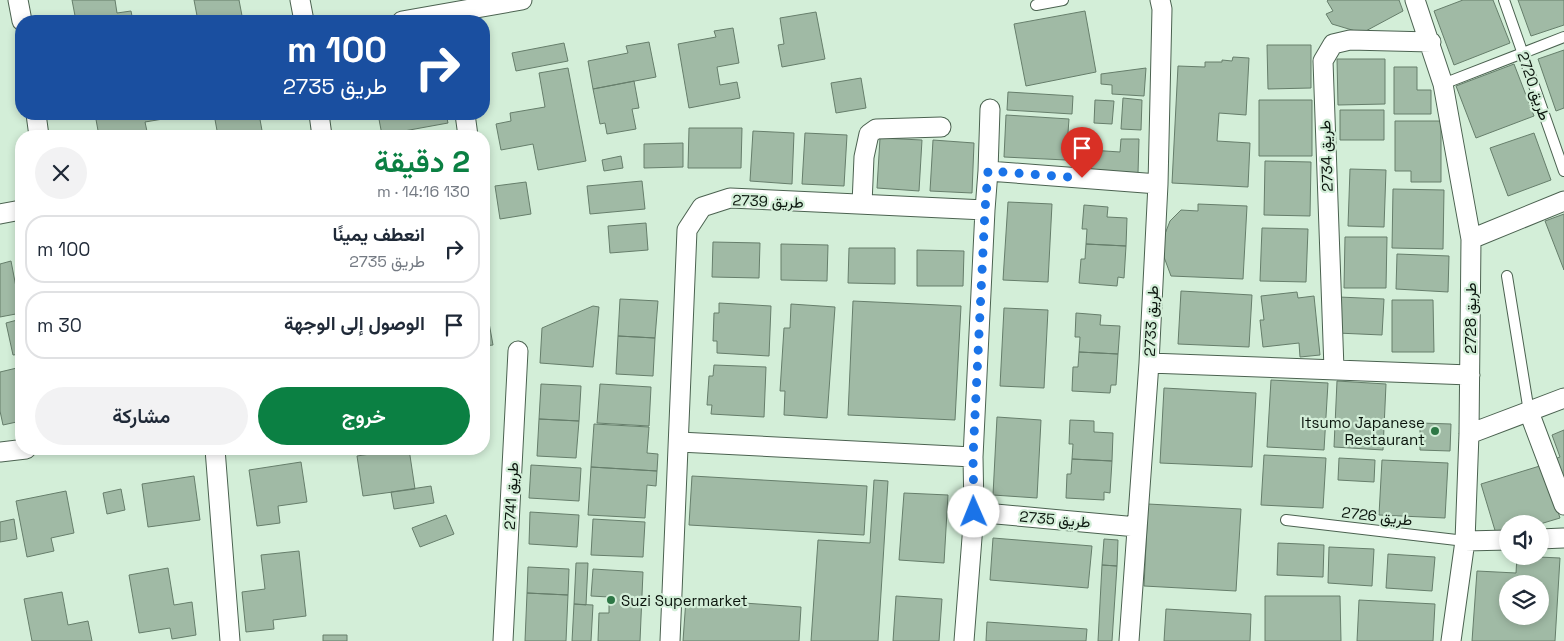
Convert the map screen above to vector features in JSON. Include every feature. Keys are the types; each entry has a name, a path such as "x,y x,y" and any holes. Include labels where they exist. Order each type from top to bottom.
{"street":[{"path":"18,0 21,15"},
{"path":"300,0 303,15"},
{"path":"462,15 522,0"},
{"name":"طريق 2733","path":"1129,641 1158,184 1162,9 1160,0"},
{"name":"طريق 2728","path":"1415,0 1431,42 1443,84 1471,239 1469,434 1465,541 1451,641"},
{"name":"طريق 2734","path":"1334,369 1323,61 1333,44 1350,40 1431,42"},
{"path":"964,641 974,512 973,457 990,109"},
{"path":"862,204 864,157 869,134 876,129 941,127"},
{"path":"988,171 1158,184"},
{"name":"طريق 2739","path":"670,641 687,230 702,207 730,198 985,210"},
{"path":"1471,239 1564,201"},
{"path":"0,214 15,211"},
{"name":"طريق 2741","path":"503,641 518,351"},
{"path":"1148,363 1470,375"},
{"path":"1469,434 1564,398"},
{"path":"1529,412 1564,505"},
{"path":"679,442 973,457"},
{"path":"0,452 15,450"},
{"path":"215,455 230,641"},
{"name":"طريق 2735","path":"974,512 1137,527"},
{"path":"1549,539 1564,538"},
{"path":"1465,541 1499,540"}],"lane":[{"path":"1036,6 1063,0"},
{"name":"طريق 2720","path":"1504,0 1564,171"},
{"path":"1443,84 1564,37"},
{"path":"1507,276 1529,412"},
{"name":"طريق 2726","path":"1286,520 1465,541"}],"building":[{"path":"72,0 115,0 117,13 131,11 132,15 75,15"},
{"path":"194,0 239,0 242,15 197,15"},
{"path":"1328,0 1399,0 1403,11 1362,33 1332,24 1326,14 1333,11"},
{"path":"1463,0 1493,0 1510,43 1454,65 1434,11"},
{"path":"1518,0 1564,0 1564,25 1531,36"},
{"path":"1085,11 1096,72 1026,86 1014,24"},
{"path":"816,12 825,59 782,67 778,45 784,44 780,18"},
{"path":"733,28 739,63 717,67 720,85 737,82 740,98 689,108 678,44 716,37 714,31"},
{"path":"649,42 656,77 593,89 588,61 628,53 626,46"},
{"path":"564,43 568,61 516,71 512,53"},
{"path":"1267,45 1311,45 1311,88 1268,89"},
{"path":"1564,50 1564,108 1556,111 1538,59"},
{"path":"1233,57 1249,58 1246,115 1219,113 1217,141 1250,143 1248,187 1172,183 1178,66 1205,67 1205,62 1232,61"},
{"path":"1337,59 1385,59 1385,104 1338,105"},
{"path":"1514,64 1534,116 1476,138 1456,86"},
{"path":"1394,67 1417,67 1417,90 1431,90 1431,114 1394,114"},
{"path":"568,68 586,161 538,170 533,144 501,150 496,124 511,121 510,113 545,107 539,73"},
{"path":"1146,68 1144,96 1112,94 1112,85 1101,84 1101,74"},
{"path":"861,78 866,108 836,113 831,83"},
{"path":"634,81 639,108 632,109 636,129 607,134 605,123 600,124 593,89"},
{"path":"1008,92 1073,96 1072,114 1007,110"},
{"path":"1123,98 1142,100 1141,130 1121,129"},
{"path":"1095,100 1114,101 1112,124 1094,123"},
{"path":"1259,100 1312,100 1312,156 1259,156"},
{"path":"1340,110 1384,110 1384,140 1340,140"},
{"path":"1006,115 1069,119 1066,160 1004,157"},
{"path":"96,120 157,120 145,122 147,130 98,130"},
{"path":"215,120 260,120 262,130 217,130"},
{"path":"379,120 447,120 448,123 410,130 381,130"},
{"path":"1395,121 1441,121 1441,182 1411,182 1411,171 1395,171"},
{"path":"689,128 742,128 741,168 688,168"},
{"path":"753,131 794,133 792,184 750,181"},
{"path":"805,133 847,135 844,186 802,184"},
{"path":"1534,133 1551,180 1508,196 1490,148"},
{"path":"880,138 922,140 919,191 877,188"},
{"path":"1121,139 1139,139 1138,173 1075,169 1076,149 1120,152"},
{"path":"933,140 974,143 972,193 930,191"},
{"path":"683,143 683,167 644,168 644,144"},
{"path":"621,156 623,168 604,171 602,160"},
{"path":"1265,161 1311,162 1310,216 1264,215"},
{"path":"1350,169 1386,170 1384,227 1348,226"},
{"path":"642,181 645,209 590,214 587,186"},
{"path":"526,182 531,214 500,219 495,186"},
{"path":"1393,189 1444,190 1443,249 1392,248"},
{"path":"1008,202 1052,204 1048,282 1003,280"},
{"path":"1198,204 1247,206 1243,279 1171,276 1164,257 1163,239 1170,221 1181,210 1198,211"},
{"path":"1084,205 1108,207 1107,217 1127,218 1126,246 1086,244 1087,229 1082,229"},
{"path":"1564,214 1564,270 1545,221"},
{"path":"646,223 648,250 610,253 608,226"},
{"path":"1262,228 1308,229 1306,282 1260,281"},
{"path":"1345,237 1387,237 1386,288 1344,288"},
{"path":"713,242 760,243 759,278 712,277"},
{"path":"781,244 828,245 827,281 781,280"},
{"path":"1086,244 1126,246 1124,278 1118,277 1117,286 1079,283 1081,259 1085,259"},
{"path":"849,248 895,248 895,284 848,283"},
{"path":"917,250 964,251 963,286 917,286"},
{"path":"1397,254 1449,256 1448,292 1396,289"},
{"path":"11,261 15,282 15,314 0,317 0,264"},
{"path":"1181,291 1252,295 1249,347 1178,344"},
{"path":"1297,292 1298,298 1314,296 1320,355 1300,357 1299,343 1263,347 1260,320 1264,320 1261,296"},
{"path":"1339,297 1384,299 1382,335 1337,333"},
{"path":"620,299 658,301 655,338 618,336"},
{"path":"1392,300 1433,300 1434,352 1392,352"},
{"path":"853,301 961,306 955,420 848,415"},
{"path":"719,303 771,306 769,356 717,353 717,341 713,341 714,313 719,313"},
{"path":"791,304 835,307 827,418 784,415 785,391 780,391 784,328 790,328"},
{"path":"593,306 599,307 593,367 540,363 542,328"},
{"path":"1004,308 1048,310 1044,388 1000,386"},
{"path":"1076,313 1101,315 1100,325 1120,326 1118,354 1079,352 1080,337 1075,337"},
{"path":"15,321 15,355 13,355 6,323"},
{"path":"490,328 493,345 490,345"},
{"path":"618,336 655,338 653,376 616,374"},
{"path":"1079,352 1118,354 1116,385 1111,385 1110,393 1072,391 1073,367 1078,367"},
{"path":"714,365 766,367 764,417 711,414 712,405 707,405 709,376 713,376"},
{"path":"15,368 15,422 3,425 0,411 0,372"},
{"path":"1271,380 1328,383 1324,450 1267,447"},
{"path":"1337,381 1386,384 1383,450 1334,447"},
{"path":"541,384 581,386 579,421 539,419"},
{"path":"600,384 651,387 649,426 597,423"},
{"path":"1164,388 1256,393 1252,467 1160,463"},
{"path":"997,417 1041,420 1037,498 993,495"},
{"path":"539,419 579,421 576,458 537,456"},
{"path":"1070,420 1094,421 1094,432 1113,433 1112,461 1072,459 1073,444 1069,444"},
{"name":"Itsumo Japanese Restaurant","path":"1420,423 1451,424 1450,451 1420,450"},
{"path":"594,424 649,427 647,453 658,454 657,471 591,467"},
{"path":"1564,430 1564,476 1559,478 1552,460 1560,457 1552,435"},
{"path":"410,455 415,489 363,496 357,456"},
{"path":"1264,455 1326,458 1323,508 1261,505"},
{"path":"1339,458 1375,460 1374,482 1338,480"},
{"path":"1072,459 1112,461 1110,493 1104,492 1104,500 1066,498 1067,474 1071,474"},
{"path":"1382,460 1448,463 1445,518 1379,515"},
{"path":"301,462 307,502 278,506 280,523 257,526 249,470"},
{"path":"531,465 581,468 579,501 529,498"},
{"path":"1543,465 1560,518 1549,521 1549,515 1499,515 1499,536 1497,537 1481,484"},
{"path":"591,467 657,471 656,486 647,485 645,518 588,515"},
{"path":"194,476 200,520 148,527 142,484"},
{"path":"692,476 867,486 864,535 689,525"},
{"path":"874,480 888,481 878,641 811,641 818,540 870,543"},
{"path":"431,486 434,503 394,509 391,492"},
{"path":"121,489 125,510 107,514 103,493"},
{"path":"66,491 74,533 51,538 54,551 27,557 16,501"},
{"path":"904,493 948,495 944,563 899,560"},
{"path":"1148,504 1241,509 1236,591 1144,586"},
{"path":"530,512 579,515 577,547 529,544"},
{"path":"446,515 454,534 420,547 412,528"},
{"path":"14,519 17,539 0,542 0,522"},
{"path":"593,519 645,522 643,557 591,555"},
{"path":"993,538 1092,546 1088,588 990,580"},
{"path":"1104,539 1118,540 1117,566 1102,565"},
{"path":"1278,543 1324,545 1323,577 1277,575"},
{"path":"1329,547 1374,549 1372,586 1328,583"},
{"path":"299,551 306,616 273,620 274,629 246,632 242,592 265,589 261,555"},
{"path":"1388,554 1435,557 1432,591 1386,588"},
{"path":"1549,557 1560,558 1555,641 1472,641 1477,571 1516,573 1516,565 1549,565"},
{"path":"576,563 588,563 586,605 574,604"},
{"path":"1102,565 1117,566 1112,641 1098,641"},
{"path":"528,567 569,569 568,595 527,593"},
{"path":"168,568 174,605 192,602 196,635 172,639 170,628 139,633 129,575"},
{"path":"593,569 643,572 640,641 598,641 599,613 609,613 609,597 591,596"},
{"path":"62,592 68,625 88,621 92,641 32,641 24,599"},
{"path":"527,593 568,595 566,641 525,641"},
{"path":"896,596 942,599 939,641 893,641"},
{"path":"1265,596 1340,596 1341,641 1265,641"},
{"path":"686,599 801,607 799,641 683,641"},
{"path":"1359,600 1435,604 1433,641 1357,641"},
{"path":"574,604 593,605 591,641 572,641"},
{"path":"1166,609 1251,614 1250,641 1164,641"},
{"path":"987,622 1087,629 1086,641 986,641"},
{"path":"323,635 347,635 347,641 323,641"}],"place":[{"name":"Itsumo Japanese Restaurant","path":"1435,431"},
{"name":"Suzi Supermarket","path":"611,600"}],"route":[{"path":"974,512 973,457 988,171 1082,178"}]}
